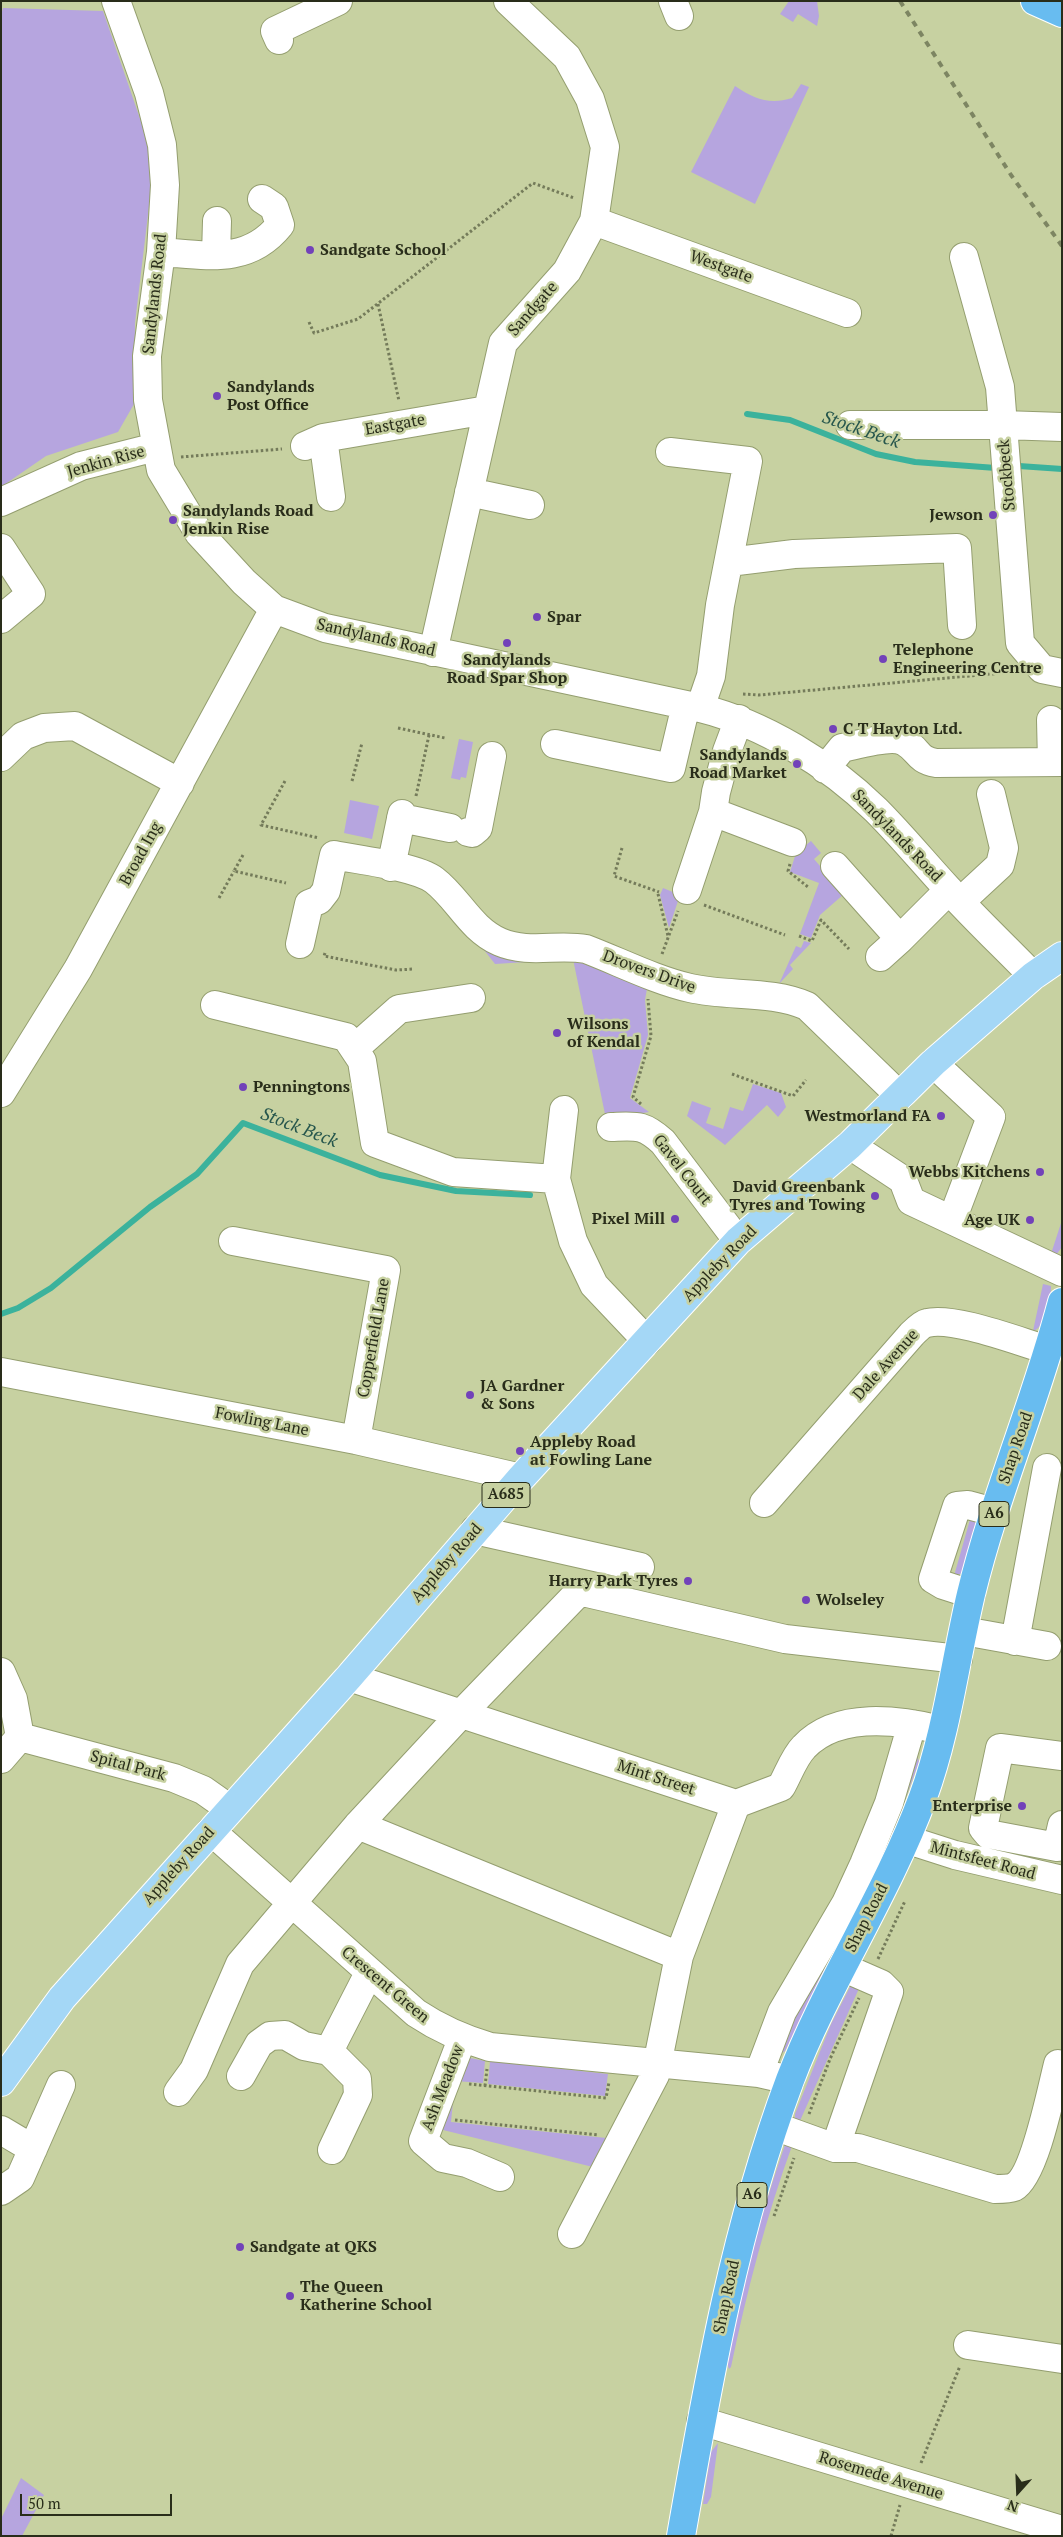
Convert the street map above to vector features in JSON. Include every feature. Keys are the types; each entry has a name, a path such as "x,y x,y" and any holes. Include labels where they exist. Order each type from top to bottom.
{"highway":[{"path":"1036,1 1062,13"},
{"name":"Shap Road","path":"681,2536 701,2421 741,2236 774,2126 790,2080 812,2028 886,1884 924,1795 958,1659 971,1594 994,1512 1062,1302"}],"main road":[{"name":"Appleby Road","path":"1,2082 62,1998 349,1677 521,1478 738,1241 850,1145 934,1063 1033,976 1062,956"}],"street":[{"name":"Sandylands Road","path":"116,1 149,93 162,145 165,185 161,252 148,356 148,400 159,459 199,533 244,582 274,609 325,628 693,706 740,707 788,744 853,789 1033,976"},
{"path":"279,40 276,31 338,1"},
{"name":"Sandgate","path":"433,652 503,343 567,271 596,213 605,147 590,99 567,57 508,1"},
{"path":"161,252 233,256 268,239 280,225 274,208 262,199"},
{"name":"Westgate","path":"596,213 847,313"},
{"path":"216,255 217,221"},
{"name":"Stockbeck","path":"964,257 1000,387 1020,643 1052,671"},
{"name":"Eastgate","path":"314,442 404,423 487,410"},
{"path":"850,425 1062,427"},
{"path":"314,442 331,497"},
{"path":"555,744 671,768 693,706 711,676 715,638 748,461 670,452"},
{"name":"Jenkin Rise","path":"1,502 81,466 159,459"},
{"path":"469,492 530,505"},
{"path":"1,548 31,594 1,619"},
{"path":"729,562 794,554 957,548 962,625"},
{"name":"Broad Ing","path":"1,1093 78,968 274,609"},
{"path":"689,900 740,707"},
{"path":"825,770 842,748 896,738 906,742 925,761 936,763 1057,762 1051,720"},
{"path":"1,757 23,736 44,728 75,726 180,783"},
{"path":"391,867 406,811 459,830 472,833 478,828 492,756"},
{"path":"880,957 900,938 1000,865 1004,848 991,794"},
{"path":"713,812 792,842"},
{"name":"Drovers Drive","path":"312,949 309,904 319,900 326,891 334,855 391,867 432,878 482,932 499,942 517,948 571,947 586,949 688,988 714,993 794,1001 807,1006 900,1096"},
{"path":"835,866 900,938"},
{"path":"354,1049 399,1009 470,998"},
{"path":"215,1005 346,1037 362,1061 375,1143 453,1172 556,1180"},
{"path":"934,1063 991,1117 952,1220"},
{"path":"564,1110 556,1180 573,1241 594,1285 647,1341"},
{"name":"Gavel Court","path":"611,1126 640,1126 649,1129 656,1135 738,1241"},
{"path":"850,1145 903,1180 911,1201 1062,1272"},
{"name":"Copperfield Lane","path":"233,1241 386,1270 356,1440"},
{"name":"Dale Avenue","path":"764,1503 912,1334 925,1323 939,1322 960,1325 1048,1350"},
{"name":"Fowling Lane","path":"1,1372 356,1440 521,1478"},
{"path":"1012,1459 1054,1469 1015,1641"},
{"path":"971,1594 943,1585 933,1579 957,1506 968,1505 994,1512"},
{"path":"475,1530 640,1567"},
{"path":"178,2092 194,2070 240,1964 358,1825 461,1714 575,1596 582,1592 785,1639 958,1659"},
{"path":"964,1631 1046,1646"},
{"path":"1,1672 13,1699 20,1737 1,1759"},
{"name":"Mint Street","path":"349,1677 736,1804"},
{"path":"572,2234 655,2075 679,1956 736,1804 781,1787 803,1748 815,1738 830,1730 853,1723 882,1721 912,1724 941,1730"},
{"path":"759,2073 782,2012 846,1903 864,1864 889,1803 912,1724"},
{"name":"Spital Park","path":"20,1737 174,1778 203,1790 230,1809"},
{"path":"1062,1756 1000,1748 983,1828 988,1834 1057,1847 1062,1825"},
{"path":"358,1825 679,1956"},
{"name":"Crescent Green","path":"211,1831 416,2014 440,2029 462,2039 490,2047 759,2073 790,2080"},
{"name":"Mintsfeet Road","path":"905,1839 954,1856 1062,1880"},
{"path":"835,2148 888,1992 881,1984 842,1967"},
{"path":"329,2051 369,1973"},
{"path":"241,2076 259,2044 270,2036 285,2035 304,2046 329,2051 357,2080 358,2095 332,2150"},
{"name":"Ash Meadow","path":"462,2039 422,2141 443,2158 467,2163 500,2176"},
{"path":"774,2126 835,2148 858,2148 995,2189 1014,2187 1024,2177 1052,2135 1058,2064"},
{"path":"1,2191 20,2178 60,2084"},
{"path":"1,2130 32,2149"},
{"path":"968,2345 1062,2359"},
{"name":"Rosemede Avenue","path":"701,2421 912,2476 1062,2530"}],"path":[{"path":"309,322 314,334 358,319 533,183 596,213"},
{"path":"378,304 404,423"},
{"path":"159,459 176,466 172,458 275,451 314,442"},
{"path":"740,707 759,696 1052,671"},
{"path":"398,728 445,738"},
{"path":"406,811 429,734"},
{"path":"352,781 362,743"},
{"path":"285,781 261,824 325,839"},
{"path":"622,848 614,876 659,893 669,937"},
{"path":"219,898 243,855"},
{"path":"788,870 808,887"},
{"path":"234,871 286,883"},
{"path":"662,955 669,937 689,900 785,934"},
{"path":"799,936 812,941 821,920 849,950"},
{"path":"312,949 324,956 396,970 414,969"},
{"path":"646,1107 633,1097 651,1036 649,991"},
{"path":"732,1074 793,1096 806,1080"},
{"path":"876,1964 907,1897"},
{"path":"807,2120 830,2059 860,1996"},
{"path":"485,2086 487,2061"},
{"path":"466,2084 606,2098 610,2074"},
{"path":"454,2111 453,2120 601,2135"},
{"path":"771,2225 795,2154"},
{"path":"891,2536 912,2476 968,2345"}],"shaded area":[{"path":"789,1 817,1 819,16 817,26 798,14 793,22 780,14"},
{"path":"3,8 103,11 148,142 152,181 135,323 134,404 118,432 46,456 1,487 1,15"},
{"path":"801,84 809,87 755,204 691,172 735,86 762,100 776,101 792,98"},
{"path":"459,739 473,742 466,778 461,777 460,780 451,778"},
{"path":"350,800 379,806 372,839 344,833"},
{"path":"811,841 821,853 814,859 844,894 820,915 811,938 800,934 819,883 790,872 796,853"},
{"path":"663,888 680,895 669,928 660,895"},
{"path":"474,937 573,955 648,983 645,1000 648,1035 630,1098 649,1112 606,1119 573,959 495,964"},
{"path":"804,941 811,943 790,965 793,969 779,984 796,946 801,948"},
{"path":"753,1084 781,1093 786,1107 778,1117 767,1105 725,1145 687,1116 692,1101 711,1108 706,1123 723,1129 730,1107 743,1111"},
{"path":"1062,1220 1062,1247 1056,1255 1050,1257"},
{"path":"1043,1284 1051,1286 1049,1304 1041,1324 1033,1331"},
{"path":"971,1516 976,1520 977,1525 963,1573 954,1576"},
{"path":"916,1751 919,1762 886,1851 785,2051 776,2057"},
{"path":"861,1984 799,2123 795,2118 795,2114 831,2024 851,1985"},
{"path":"470,2058 485,2061 483,2083 455,2081 451,2122 616,2139 601,2169 435,2128 461,2065"},
{"path":"490,2061 608,2074 605,2096 488,2084"},
{"path":"793,2143 766,2226 729,2369 727,2363 732,2336 759,2228 785,2145"},
{"path":"718,2443 711,2497 707,2504 703,2504 711,2452"},
{"path":"21,2478 44,2495 22,2536 1,2536 1,2519"}],"waterway":[{"name":"Stock Beck","path":"747,414 790,420 876,454 915,462 996,468"},
{"name":"Stock Beck","path":"1019,466 1062,469"},
{"name":"Stock Beck","path":"1,1314 18,1308 51,1288 150,1207 197,1174 243,1123 380,1175 456,1191 530,1195"}],"railway":[{"path":"900,1 1011,175 1062,246"}],"place":[{"name":"Sandgate School","path":"310,250"},
{"name":"Sandylands Post Office","path":"217,396"},
{"name":"Jewson","path":"993,515"},
{"name":"Sandylands Road Jenkin Rise","path":"173,520"},
{"name":"Spar","path":"537,617"},
{"name":"Sandylands Road Spar Shop","path":"507,643"},
{"name":"Telephone Engineering Centre","path":"883,659"},
{"name":"C T Hayton Ltd.","path":"833,729"},
{"name":"Sandylands Road Market","path":"797,764"},
{"name":"Wilsons of Kendal","path":"557,1033"},
{"name":"Penningtons","path":"243,1087"},
{"name":"Westmorland FA","path":"941,1116"},
{"name":"Webbs Kitchens","path":"1040,1172"},
{"name":"David Greenbank Tyres and Towing","path":"875,1196"},
{"name":"Pixel Mill","path":"675,1219"},
{"name":"Age UK","path":"1030,1220"},
{"name":"JA Gardner & Sons","path":"470,1395"},
{"name":"Appleby Road at Fowling Lane","path":"520,1451"},
{"name":"Harry Park Tyres","path":"688,1581"},
{"name":"Wolseley","path":"806,1600"},
{"name":"Enterprise","path":"1022,1806"},
{"name":"Sandgate at QKS","path":"240,2247"},
{"name":"The Queen Katherine School","path":"290,2296"}]}
